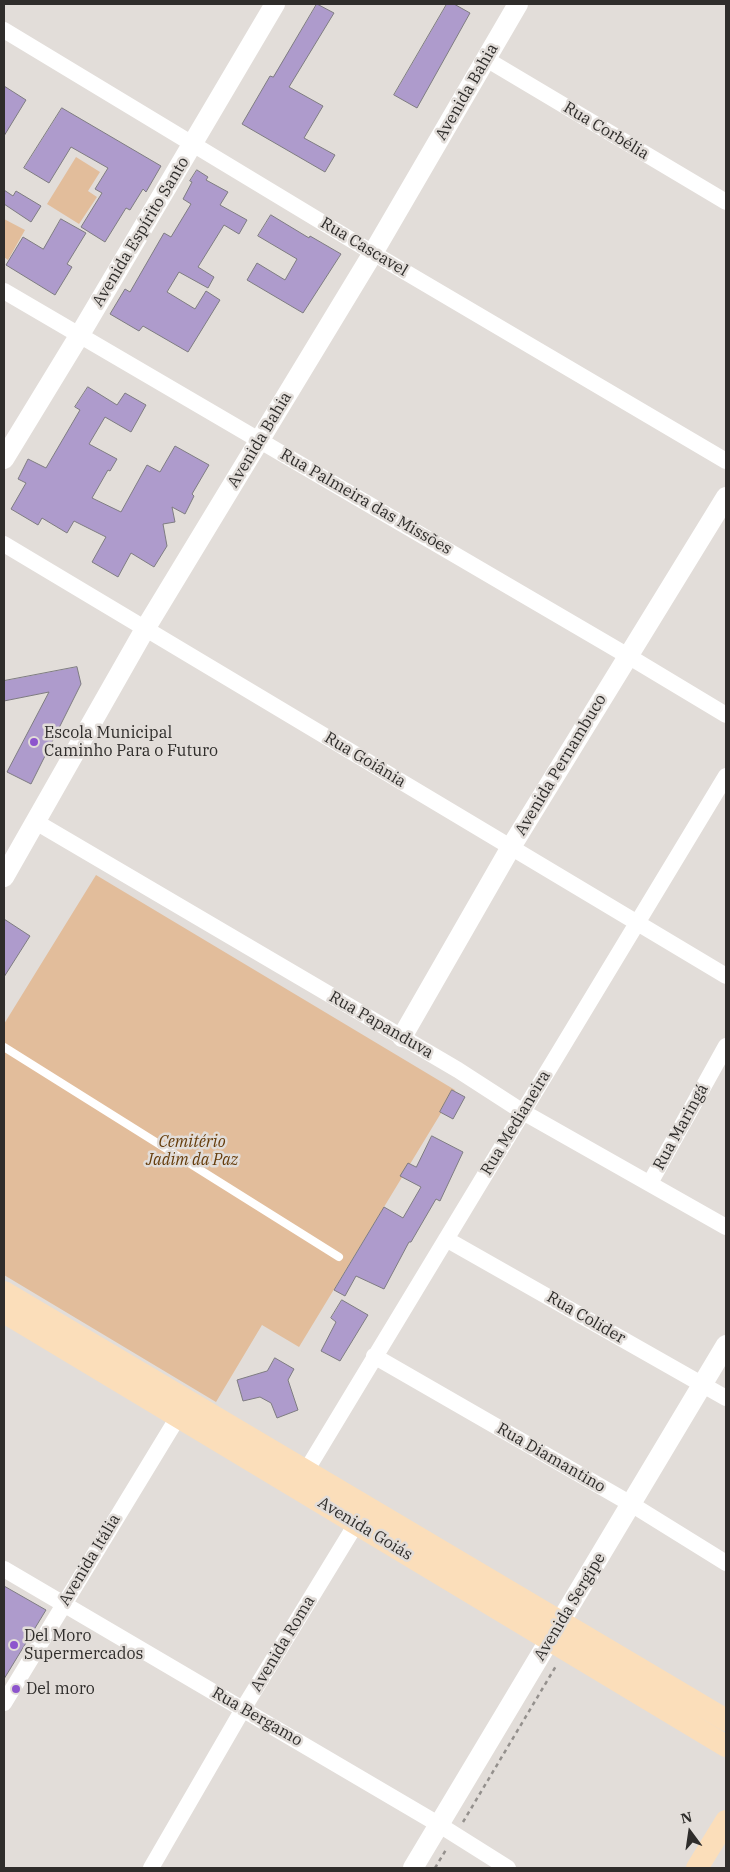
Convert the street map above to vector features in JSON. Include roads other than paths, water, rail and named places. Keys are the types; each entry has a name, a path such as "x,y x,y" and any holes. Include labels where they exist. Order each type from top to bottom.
{"main road":[{"name":"Avenida Goiás","path":"4,1292 306,1471 726,1746"},
{"name":"Avenida Goiás","path":"4,1312 356,1524 559,1637 726,1720"},
{"path":"697,1868 726,1821"}],"street":[{"name":"Avenida Espírito Santo","path":"4,459 275,4"},
{"name":"Avenida Bahia","path":"4,877 145,628 373,253 518,4"},
{"name":"Rua Cascavel","path":"4,30 373,253 726,461"},
{"name":"Rua Corbélia","path":"486,59 726,202"},
{"name":"Rua Palmeira das Missões","path":"4,291 726,715"},
{"name":"Avenida Pernambuco","path":"402,1037 511,847 726,497"},
{"name":"Rua Goiânia","path":"4,544 726,976"},
{"name":"Rua Medianeira","path":"306,1471 726,776"},
{"name":"Rua Papanduva","path":"36,822 458,1070 523,1112 650,1182 726,1227"},
{"name":"Rua Maringá","path":"650,1182 726,1046"},
{"name":"Rua Colider","path":"446,1239 726,1398"},
{"name":"Avenida Sergipe","path":"413,1868 447,1830 559,1637 631,1504 726,1345"},
{"name":"Rua Diamantino","path":"374,1356 631,1504 726,1563"},
{"name":"Avenida Itália","path":"4,1704 178,1417"},
{"name":"Avenida Roma","path":"151,1868 244,1709 356,1524"},
{"name":"Rua Bergamo","path":"4,1569 244,1709 508,1868"}],"lane":[{"path":"4,1047 339,1257"}],"place":[{"name":"Escola Municipal Caminho Para o Futuro","path":"34,742"},
{"name":"Del Moro Supermercados","path":"14,1645"},
{"name":"Del moro","path":"16,1689"}],"park label":[{"name":"Cemitério Jadim da Paz","path":"192,1151"}]}
